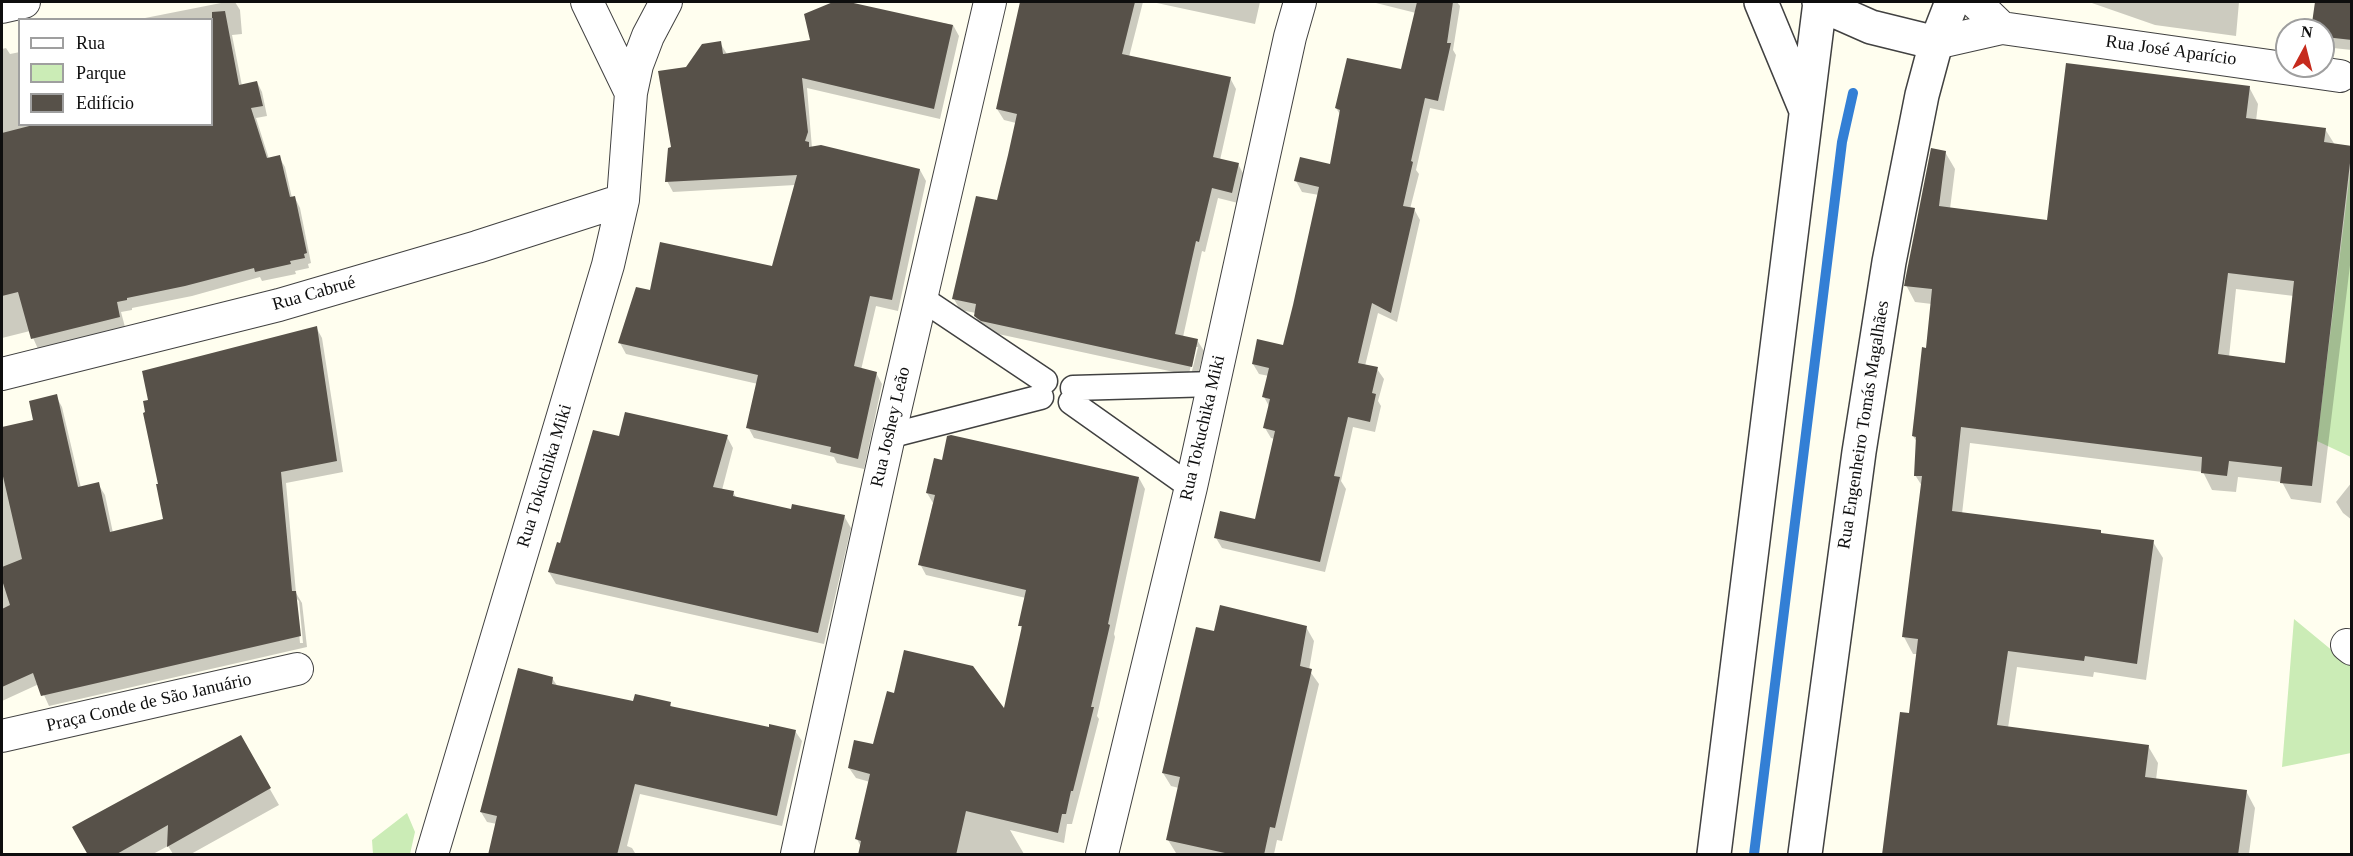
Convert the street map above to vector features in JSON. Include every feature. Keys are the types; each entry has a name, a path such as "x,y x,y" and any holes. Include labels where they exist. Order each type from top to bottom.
{"street":[{"path":"2,7 24,2"},
{"path":"587,2 631,93"},
{"name":"Rua Tokuchika Miki","path":"432,855 609,265 623,200 631,93 637,65 648,36 666,2"},
{"name":"Rua Joshey Leão","path":"797,855 889,436 990,2"},
{"name":"Rua Tokuchika Miki","path":"1102,855 1191,487 1290,37 1300,2"},
{"path":"1761,2 1806,112"},
{"name":"Rua Engenheiro Tomás Magalhães","path":"1805,855 1857,464 1889,262 1922,95 1927,41 1952,2"},
{"path":"1975,2 2002,28"},
{"path":"1714,855 1806,112 1824,4 1870,27 1927,41"},
{"name":"Rua José Aparício","path":"1927,41 2002,28 2340,76"},
{"name":"Rua Cabrué","path":"2,374 279,305 477,247 623,200"},
{"path":"921,298 1043,389"},
{"path":"889,436 1043,389 1061,377 1072,395 1191,487"},
{"path":"1072,395 1214,384"},
{"name":"Praça Conde de São Januário","path":"2,736 297,669"}],"green space":[{"path":"2351,165 2351,457 2317,441"},
{"path":"2294,619 2351,666 2351,753 2282,767"},
{"path":"407,813 415,832 410,854 373,854 372,840"}],"building":[{"path":"833,2 849,2 953,25 934,109 802,78 808,132 805,141 809,142 809,147 821,145 920,169 892,300 870,296 854,366 877,372 858,459 830,452 831,447 746,428 758,375 618,343 636,287 650,290 660,242 772,266 797,175 665,182 668,148 671,147 658,71 686,67 702,44 721,41 723,54 810,40 804,14"},
{"path":"1020,2 1135,2 1122,54 1231,77 1213,157 1239,163 1232,193 1212,188 1199,242 1196,241 1175,334 1198,339 1192,367 981,321 974,316 976,304 952,299 976,196 997,200 1008,155 1017,114 996,109"},
{"path":"1417,2 1453,2 1447,43 1451,43 1438,101 1425,98 1411,161 1413,162 1403,206 1415,208 1391,313 1372,303 1358,363 1378,367 1372,393 1376,394 1370,422 1348,417 1334,476 1340,477 1320,562 1214,538 1220,511 1255,519 1275,431 1263,428 1270,399 1262,397 1269,368 1252,364 1257,339 1283,345 1293,305 1319,187 1294,181 1300,157 1330,164 1340,110 1335,108 1347,58 1401,69"},
{"path":"2315,2 2352,2 2352,40 2335,38 2335,18 2313,18"},
{"path":"225,11 239,85 257,81 263,106 251,108 267,158 280,155 290,197 295,196 307,253 304,254 305,258 290,261 291,264 255,272 254,268 127,298 127,300 117,302 120,317 31,339 18,292 2,296 2,133 29,126 213,126 212,12"},
{"path":"2066,63 2250,86 2246,118 2326,128 2324,142 2352,146 2312,486 2280,483 2282,467 2229,461 2227,476 2201,473 2202,457 1961,427 1952,511 2101,530 2101,533 2154,540 2137,664 2085,656 2084,661 2008,651 1997,725 2149,745 2145,777 2247,790 2238,855 1882,855 1900,712 1909,713 1918,639 1902,637 1922,476 1914,476 1916,437 1912,436 1922,347 1926,348 1932,289 1904,286 1931,148 1946,151 1939,206 2047,220","holes":["2228,273 2294,281 2285,363 2218,354"]},
{"path":"317,326 337,461 281,472 292,591 296,591 301,636 41,696 33,673 2,687 2,609 10,605 2,580 2,567 22,559 2,472 2,427 33,420 29,401 57,394 78,487 99,482 110,532 163,519 143,413 145,412 143,401 148,400 142,371"},
{"path":"625,412 728,435 713,487 734,491 733,496 791,509 792,504 845,515 818,633 548,572 557,542 560,543 593,430 619,436"},
{"path":"951,435 1139,477 1108,624 1110,625 1091,707 1094,707 1073,791 1071,791 1066,814 1062,814 1058,833 966,811 956,855 858,855 861,841 855,839 870,774 848,768 854,740 873,744 887,691 894,693 904,650 973,666 1004,708 1022,626 1018,626 1026,590 918,565 935,495 926,493 934,458 942,460 947,436"},
{"path":"1220,605 1307,626 1300,666 1312,669 1275,828 1270,827 1264,855 1234,855 1166,840 1180,777 1162,773 1196,627 1214,631"},
{"path":"518,668 553,677 552,684 633,701 635,694 671,702 670,706 769,727 769,724 796,730 777,816 635,784 617,855 488,855 497,816 480,812"},
{"path":"241,735 271,788 167,847 168,825 115,855 88,855 72,827"}],"waterway":[{"path":"1754,854 1842,142 1853,93"}]}
